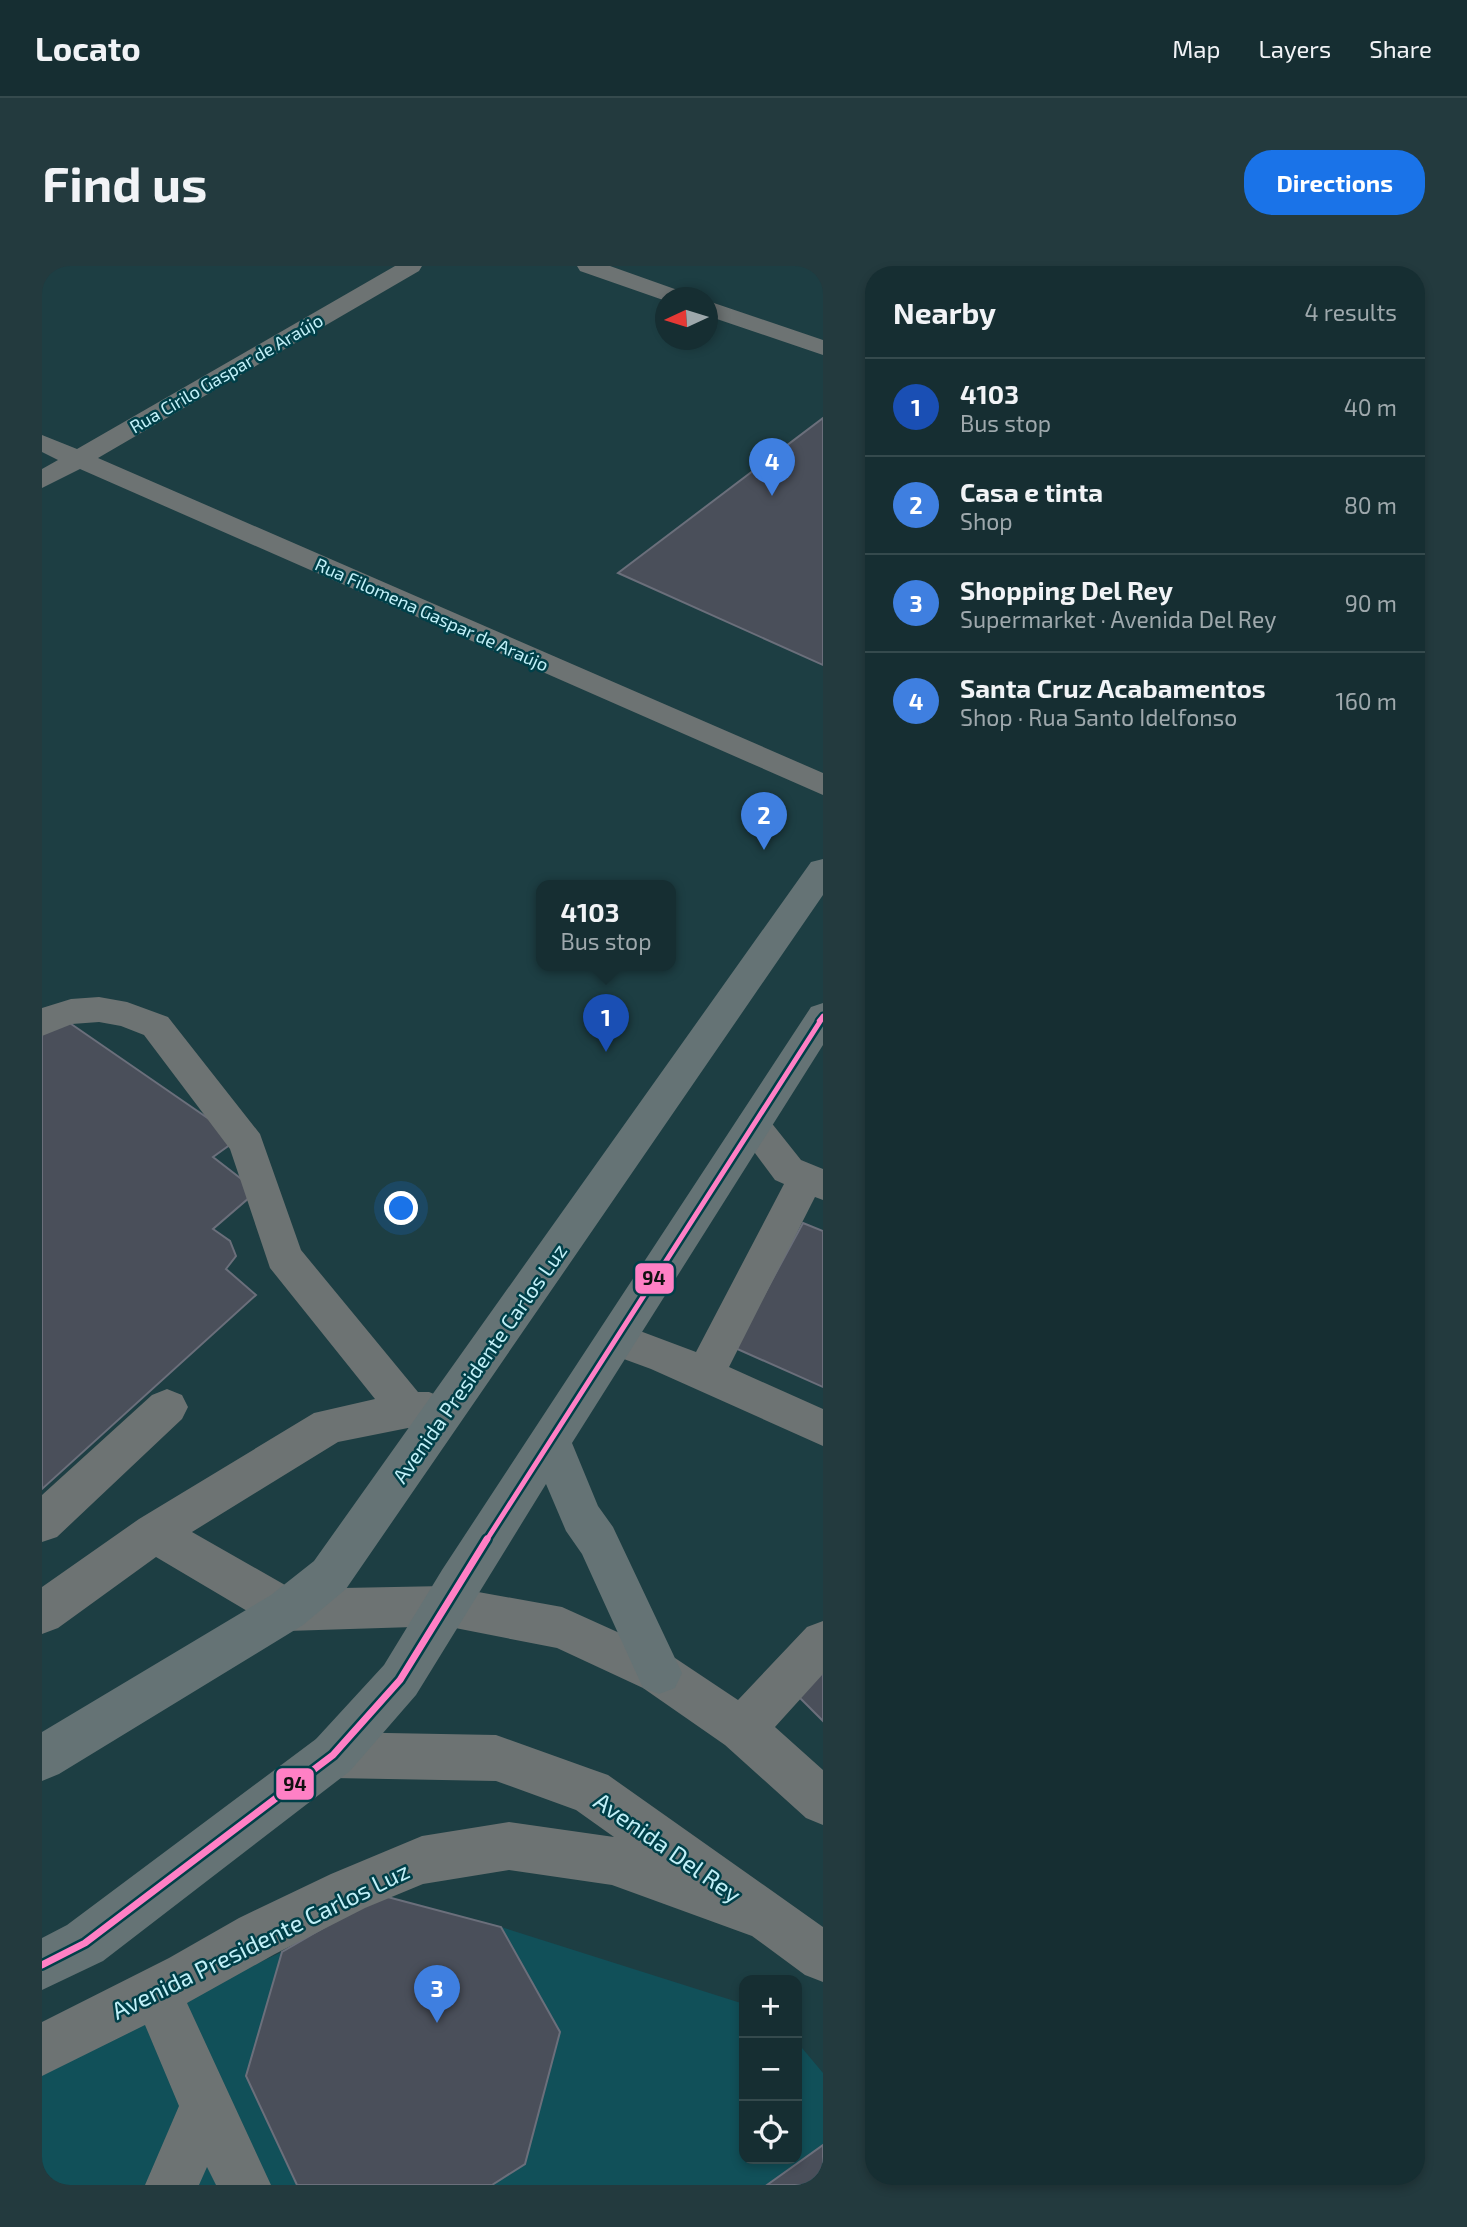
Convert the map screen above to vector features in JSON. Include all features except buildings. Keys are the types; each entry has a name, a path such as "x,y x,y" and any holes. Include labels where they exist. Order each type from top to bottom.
{"main road":[{"name":"Avenida Presidente Carlos Luz","path":"42,1758 287,1611 330,1575 427,1410 823,870"},
{"path":"42,1965 85,1943 333,1755 400,1680 444,1606 823,1016"},
{"path":"551,1443 581,1517 598,1541 659,1673"}],"street":[{"name":"Rua Cirilo Gaspar de Araújo","path":"42,481 411,266"},
{"path":"588,266 655,290"},
{"path":"718,311 823,348"},
{"name":"Rua Filomena Gaspar de Araújo","path":"42,443 823,785"},
{"path":"42,1023 60,1014 91,1007 134,1016 156,1026 247,1144 285,1257 427,1410"},
{"path":"705,1374 814,1182 788,1170 753,1126"},
{"path":"616,1339 705,1374 823,1428"},
{"path":"42,1523 167,1406"},
{"path":"42,1613 154,1534 329,1426 427,1410"},
{"path":"154,1534 287,1611 444,1606 562,1628 659,1673 742,1729 823,1801"},
{"path":"742,1729 823,1642"},
{"name":"Avenida Del Rey","path":"333,1755 496,1758 591,1792 823,1957"},
{"name":"Avenida Presidente Carlos Luz","path":"42,2050 348,1891 422,1860 509,1846 612,1861 767,1917"},
{"path":"156,1991 244,2185"},
{"path":"172,2185 206,2106"}],"shaded area":[{"path":"380,1895 501,1927 739,2002 739,2164 802,2164 802,2048 823,2073 823,2185 42,2185 42,2064 282,1952"}],"transit line":[{"name":"94","path":"42,1965 85,1943 333,1755 400,1680 458,1584 823,1016"}],"place":[{"name":"Santa Cruz Acabamentos","path":"772,496"},
{"name":"Casa e tinta","path":"764,850"},
{"name":"4103","path":"606,1052"},
{"name":"Shopping Del Rey","path":"437,2023"}]}
